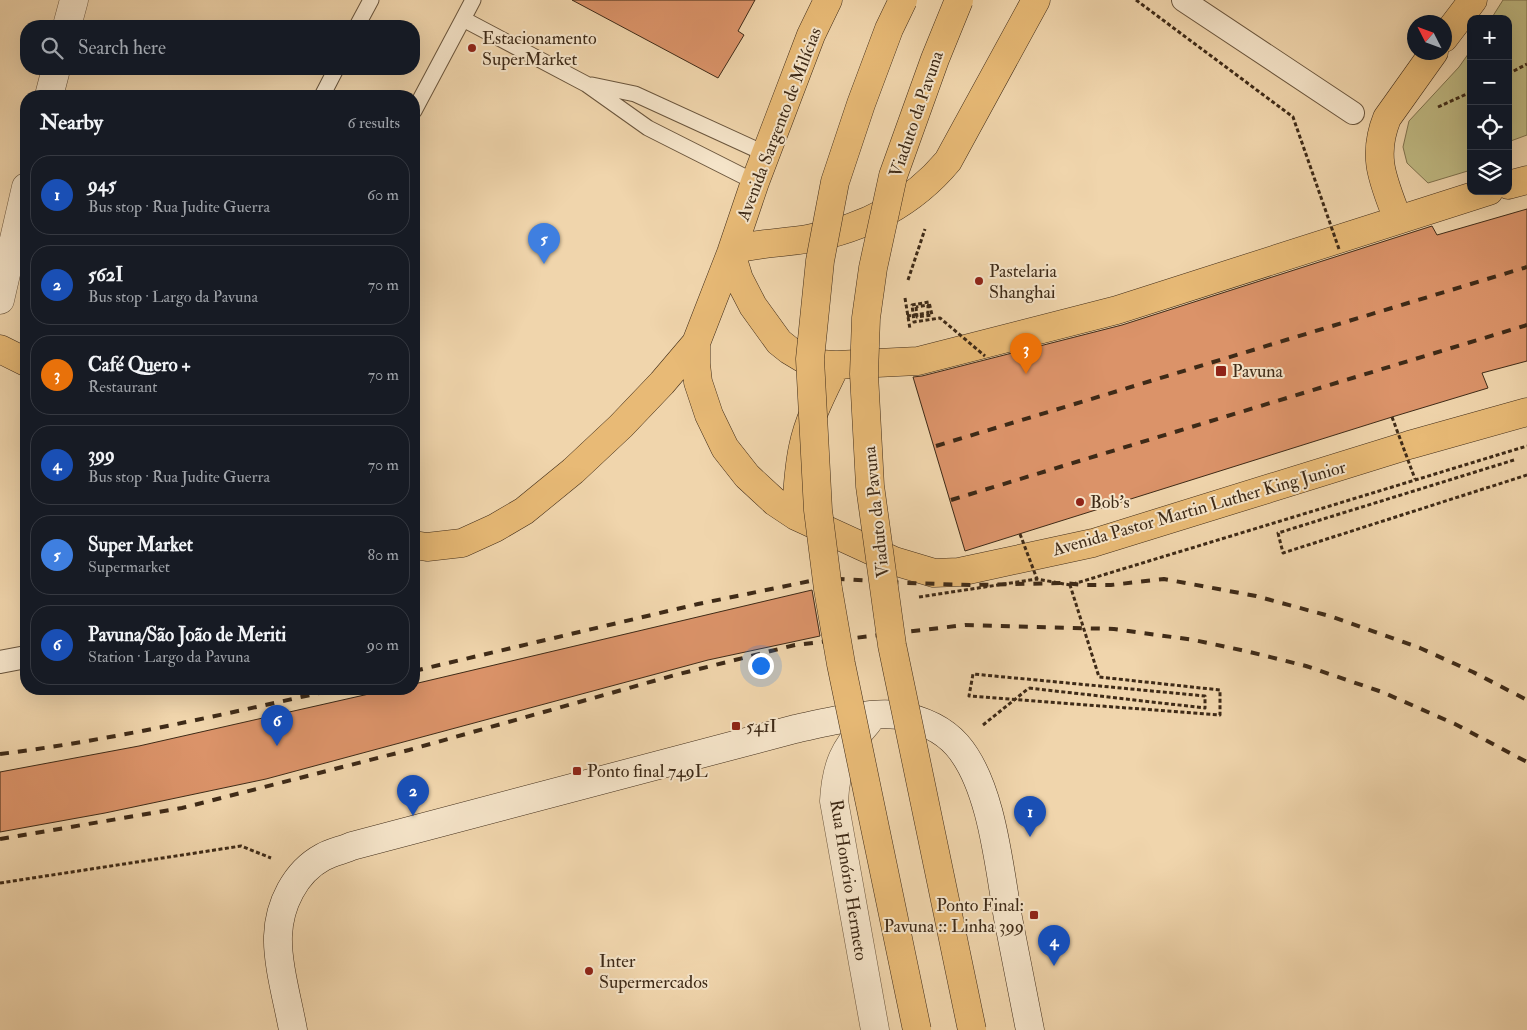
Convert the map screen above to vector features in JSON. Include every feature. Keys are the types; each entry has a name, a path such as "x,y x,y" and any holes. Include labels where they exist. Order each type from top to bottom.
{"main road":[{"path":"69,20 74,0"},
{"name":"Avenida Sargento de Milícias","path":"796,516 775,502 747,476 725,448 703,399 696,364 696,343 811,34 828,0"},
{"path":"903,0 889,29 835,182 820,261 810,359 818,510 828,589 840,664 917,1030"},
{"name":"Viaduto da Pavuna","path":"959,0 935,59 894,176 872,276 866,318 864,374 870,486 892,645 972,1030"},
{"name":"Avenida Sargento de Milícias","path":"731,252 758,244 827,235 852,227 880,216 902,203 923,187 948,162 1036,0"},
{"path":"1452,28 1473,0"},
{"path":"1398,220 1381,173 1378,156 1382,129 1387,118 1428,60"},
{"path":"51,90 54,75"},
{"path":"1512,184 1527,180"},
{"path":"731,252 739,279 753,306 779,342 804,359 820,364 836,365 918,361 1117,310 1476,195"},
{"path":"0,300 20,213"},
{"name":"Avenida Sargento de Milícias","path":"420,546 427,547 462,543 495,528 524,511 561,481 621,426 696,343"},
{"path":"0,349 20,359"},
{"path":"796,516 798,476 803,448 817,404 836,365"},
{"name":"Avenida Pastor Martin Luther King Junior","path":"796,516 894,561 934,573 959,572 1093,543 1409,445 1527,412"},
{"name":"Rua Honório Hermeto","path":"875,1030 834,801 837,771 842,756 859,732 878,715"},
{"path":"293,1030 280,960 278,936 280,916 285,900 293,885 304,871 324,857 352,846 795,729 836,720 895,715 918,721 946,734 958,746 973,769 990,819 1030,1030"}],"street":[{"path":"1183,0 1353,113"},
{"path":"0,662 20,659"}],"lane":[{"path":"361,20 371,0"},
{"path":"420,100 473,0"},
{"path":"463,19 586,84 648,128 755,182"},
{"path":"325,90 333,75"},
{"path":"586,84 635,94 766,154"}],"path":[{"path":"1136,0 1293,117 1339,249"},
{"path":"1512,72 1527,64"},
{"path":"907,283 926,227"},
{"path":"906,291 906,316 918,361"},
{"path":"906,316 928,313 928,305 916,307 917,317 932,315 929,302 912,305 914,322 940,318 984,356"},
{"path":"1392,417 1415,479"},
{"path":"1020,534 1037,579 1070,585 1527,446"},
{"path":"1514,460 1278,532 1283,553 1527,475"},
{"path":"958,746 1029,688 1205,708 1205,696 973,674 969,696 1220,715 1220,690 1099,677 1070,585"},
{"path":"0,883 241,846 304,871"}],"shaded area":[{"path":"1503,0 1527,0 1527,135 1512,141 1512,15 1494,15"},
{"path":"1467,56 1467,171 1428,183 1407,163 1403,147 1409,121 1459,67"}],"building":[{"path":"572,0 755,0 738,31 744,35 718,78"},
{"path":"1527,209 1527,361 1482,373 1488,388 965,551 913,377 1122,325 1432,226 1437,235"},
{"path":"812,590 820,636 708,660 266,779 105,813 0,832 0,772 139,746 364,695 420,695 420,683"}],"railway":[{"path":"936,446 1527,267"},
{"path":"951,500 1527,325"},
{"path":"420,670 698,604 825,578 972,585 1063,583 1111,585 1164,579 1256,596 1333,617 1420,648 1473,672 1527,700"},
{"path":"0,839 182,808 409,750 675,675 795,645 965,625 1114,629 1194,640 1250,652 1306,666 1382,692 1455,724 1527,762"},
{"path":"0,754 127,734 310,695"}],"place":[{"name":"Estacionamento SuperMarket","path":"472,48"},
{"name":"Super Market","path":"544,264"},
{"name":"Pastelaria Shanghai","path":"979,281"},
{"name":"Pavuna","path":"1221,371"},
{"name":"Café Quero +","path":"1026,374"},
{"name":"Bob's","path":"1080,502"},
{"name":"541I","path":"736,726"},
{"name":"Pavuna/São João de Meriti","path":"277,746"},
{"name":"Ponto final 749L","path":"577,771"},
{"name":"562I","path":"413,816"},
{"name":"945","path":"1030,837"},
{"name":"Ponto Final: Pavuna :: Linha 399","path":"1034,915"},
{"name":"399","path":"1054,966"},
{"name":"Inter Supermercados","path":"589,971"}]}
